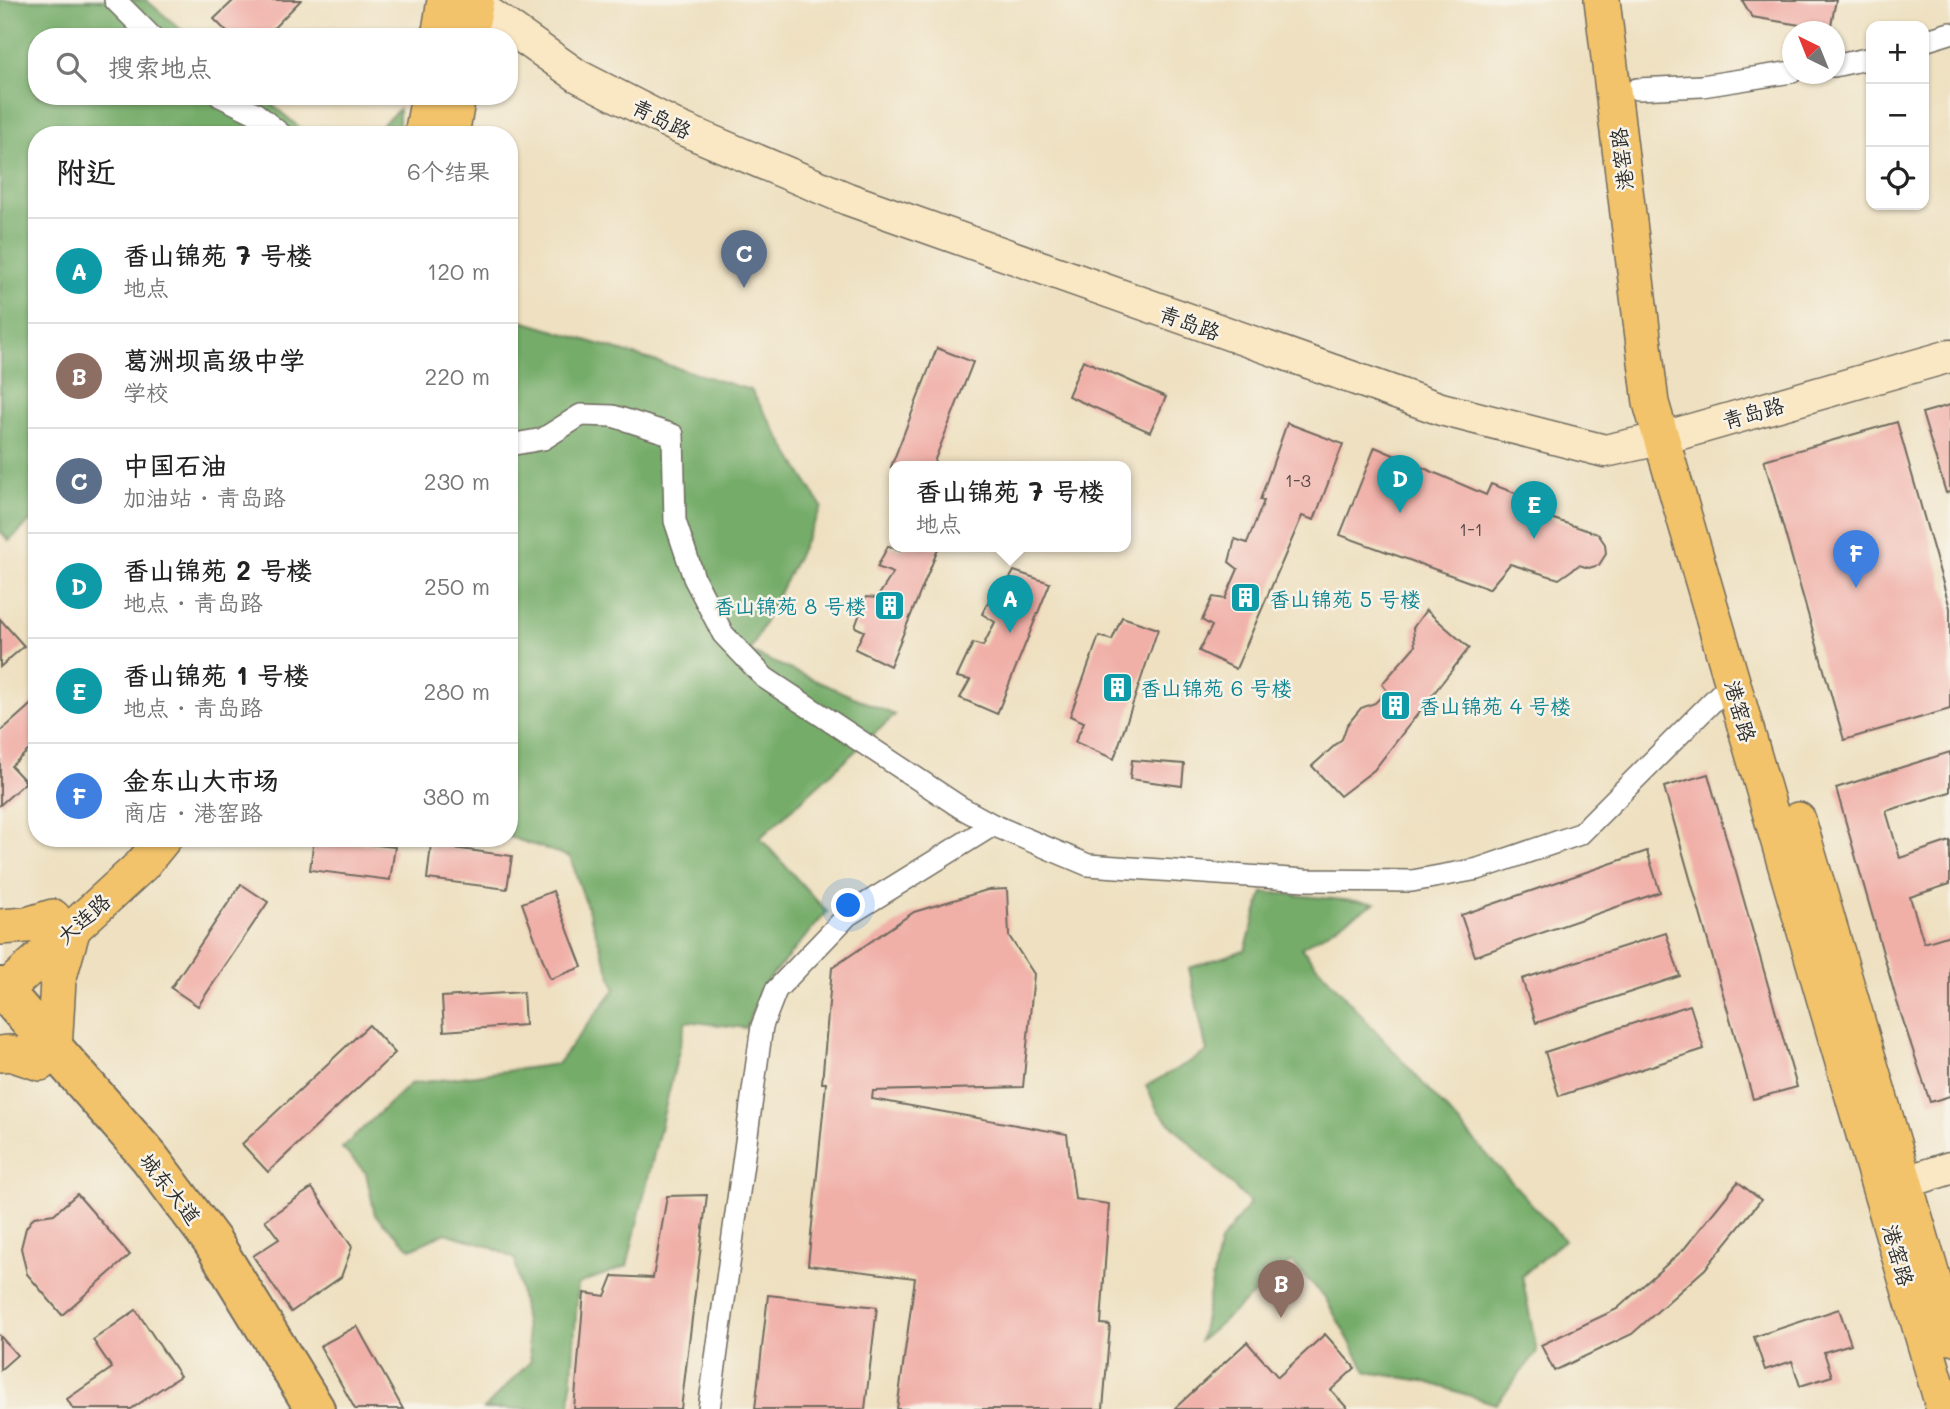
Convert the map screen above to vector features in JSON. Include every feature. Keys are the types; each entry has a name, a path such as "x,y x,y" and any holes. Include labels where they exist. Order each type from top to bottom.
{"highway":[{"name":"城东大道","path":"1,990 47,1057 181,1233 290,1409"},
{"name":"城东大道","path":"47,1057 149,1157 212,1241 315,1409"}],"main road":[{"name":"港窑路","path":"1602,0 1651,403 1671,435 1892,1186 1944,1409"},
{"name":"港窑路","path":"1626,0 1675,398 1671,435 1732,682 1892,1186 1950,1337"},
{"path":"448,28 467,8"},
{"path":"424,126 427,105"},
{"path":"453,126 456,105"},
{"name":"大连路","path":"63,922 76,898 125,847"},
{"name":"大连路","path":"1,990 63,922 142,865 157,847"},
{"path":"0,926 63,922 47,1057 0,1054"}],"street":[{"path":"115,0 143,28"},
{"name":"青岛路","path":"467,8 500,28"},
{"path":"1929,39 1950,33"},
{"name":"青岛路","path":"518,39 578,76 680,128 848,199 1441,409 1605,451 1950,356"},
{"path":"1845,64 1866,59"},
{"path":"1637,89 1702,86 1782,74"},
{"path":"239,105 255,113 271,126"},
{"path":"518,443 543,439 582,415 612,416 648,425 673,435 675,521 694,578 723,634 765,678 960,807 993,825 1088,865 1305,880 1412,881 1478,869 1580,834 1732,682"},
{"path":"709,1409 762,1026 776,990 848,915 993,825"},
{"path":"1892,1186 1950,1168"}],"green space":[{"path":"0,0 146,0 179,28 28,28 28,105 273,105 297,126 28,126 28,523 9,541 0,531"},
{"path":"399,109 399,126 381,126"},
{"path":"518,320 751,390 822,507 750,652 895,715 760,838 827,912 761,988 746,1028 686,1021 627,1266 578,1284 570,1409 484,1409 531,1361 515,1259 491,1247 445,1233 411,1249 375,1215 366,1173 342,1148 410,1084 557,1064 615,989 570,857 518,840"},
{"path":"1263,892 1375,903 1301,948 1564,1240 1522,1276 1537,1352 1496,1404 1423,1381 1367,1372 1324,1296 1291,1262 1200,1341 1220,1242 1250,1203 1158,1111 1146,1086 1207,1052 1189,968 1245,950"}],"building":[{"path":"234,0 301,0 274,28 223,28 214,19"},
{"path":"1742,0 1836,0 1832,21 1782,22 1752,17"},
{"path":"937,348 973,362 934,461 893,461"},
{"path":"1083,360 1166,397 1150,432 1068,396"},
{"path":"1950,405 1950,492 1946,493 1922,413"},
{"path":"1897,422 1950,608 1950,709 1844,740 1764,460"},
{"path":"1287,423 1343,444 1314,520 1302,516 1236,669 1199,651 1212,626 1202,620 1213,597 1225,599 1238,569 1229,562 1235,539 1247,543 1264,501 1260,500"},
{"path":"1375,447 1486,495 1491,484 1526,497 1527,510 1598,534 1605,544 1606,554 1599,565 1589,568 1579,565 1559,579 1510,564 1489,589 1340,535"},
{"name":"香山锦苑 8 号楼","path":"888,546 889,552 937,552 890,666 855,649 864,631 855,627 866,597 877,598 893,573 877,567"},
{"path":"1014,571 1050,583 997,714 960,698 970,680 957,677 973,643 983,646 995,622 982,614 996,587 1005,587"},
{"name":"香山锦苑 4 号楼","path":"1426,610 1469,648 1374,770 1340,796 1312,766 1342,739 1347,725 1361,708 1375,703 1387,691 1382,684 1415,646 1413,628"},
{"name":"香山锦苑 6 号楼","path":"1122,617 1158,629 1114,759 1075,742 1084,722 1070,716 1099,636 1112,640"},
{"path":"0,619 24,646 0,667"},
{"path":"28,707 28,751 11,766 26,782 0,805 0,732"},
{"path":"1950,752 1950,792 1886,811 1900,858 1950,841 1950,884 1910,897 1924,943 1950,935 1950,1096 1930,1102 1897,1002 1836,788"},
{"path":"1132,760 1184,764 1182,786 1130,779"},
{"path":"1708,774 1797,1087 1753,1099 1664,787"},
{"path":"313,847 395,847 390,880 310,870"},
{"path":"431,847 512,856 507,889 427,879"},
{"path":"1647,851 1660,892 1475,956 1461,915"},
{"path":"241,884 268,902 198,1006 171,988"},
{"path":"1007,889 1009,936 1034,974 1023,1087 873,1091 872,1099 1067,1134 1075,1199 1109,1204 1101,1324 1110,1325 1103,1409 897,1409 915,1278 808,1265 826,1083 822,1083 832,968 914,912 987,890"},
{"path":"553,891 582,967 550,979 522,903"},
{"path":"1666,933 1680,976 1536,1023 1522,979"},
{"path":"523,992 525,1025 444,1031 442,997"},
{"path":"1690,1005 1704,1049 1559,1096 1545,1052"},
{"path":"369,1025 395,1053 268,1172 242,1144"},
{"path":"1738,1182 1761,1200 1705,1269 1632,1334 1554,1371 1541,1345 1617,1309 1684,1249"},
{"path":"312,1188 352,1247 341,1277 291,1312 253,1256 279,1239 265,1220"},
{"path":"77,1194 130,1255 62,1315 27,1274 21,1248 26,1228 34,1217 54,1214"},
{"path":"707,1195 681,1409 574,1409 584,1293 605,1296 613,1276 653,1278 667,1196"},
{"path":"768,1295 877,1307 865,1409 755,1409"},
{"path":"1839,1309 1851,1344 1824,1352 1832,1376 1800,1386 1792,1361 1765,1370 1754,1337"},
{"path":"136,1310 180,1376 131,1409 73,1409 67,1399 112,1368 93,1340"},
{"path":"357,1326 403,1409 355,1409 320,1346"},
{"path":"1325,1334 1355,1368 1331,1390 1348,1409 1174,1409 1247,1342 1278,1377"},
{"path":"0,1336 17,1355 0,1370"}],"place":[{"name":"中国石油","path":"744,288"},
{"name":"香山锦苑 2 号楼","path":"1400,513"},
{"name":"香山锦苑 1 号楼","path":"1534,539"},
{"name":"金东山大市场","path":"1856,588"},
{"name":"香山锦苑 5 号楼","path":"1246,598"},
{"name":"香山锦苑 8 号楼","path":"889,605"},
{"name":"香山锦苑 7 号楼","path":"1010,633"},
{"name":"香山锦苑 6 号楼","path":"1117,687"},
{"name":"香山锦苑 4 号楼","path":"1396,705"},
{"name":"葛洲坝高级中学","path":"1281,1318"}]}
